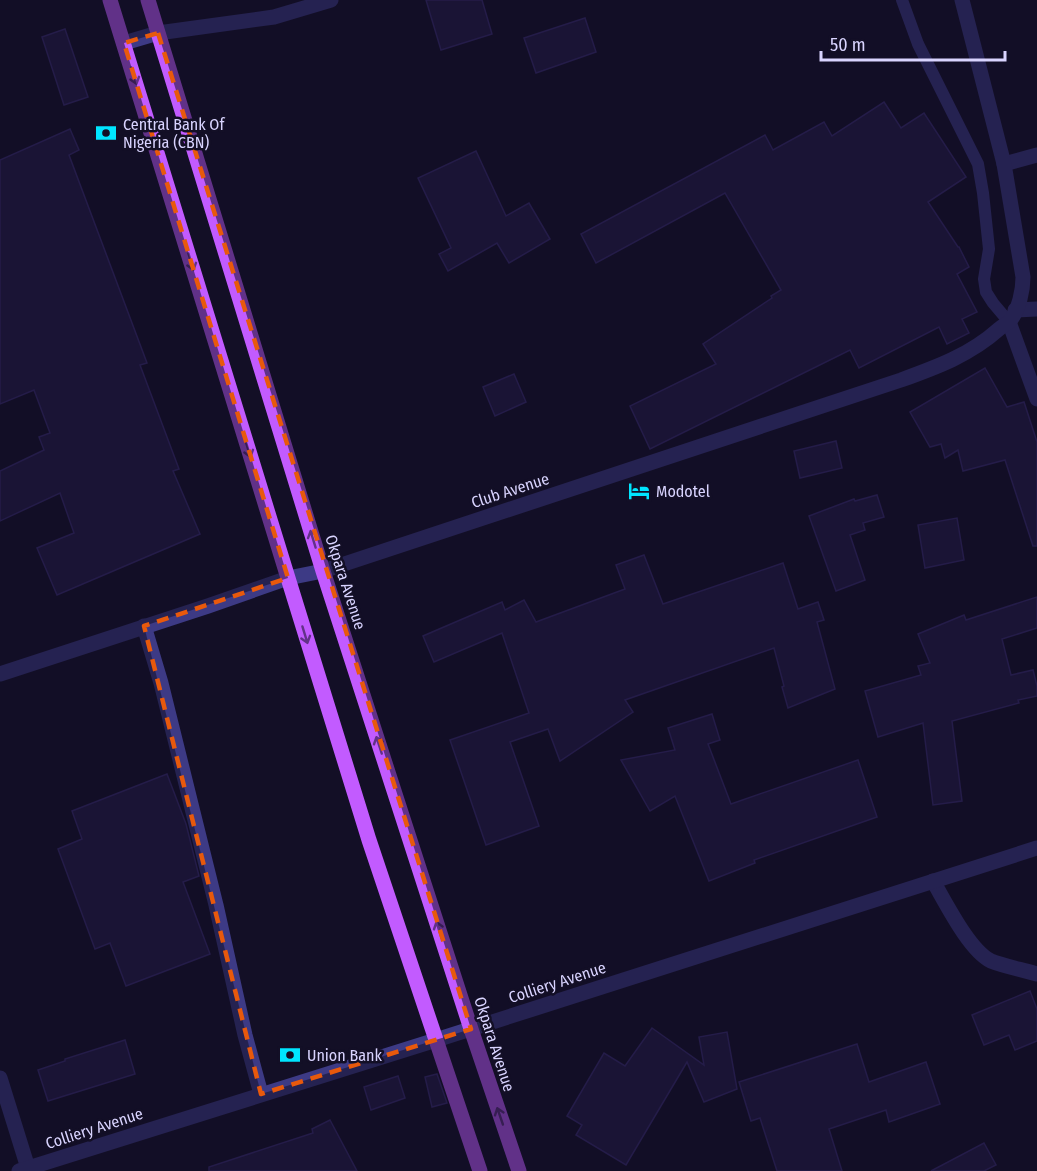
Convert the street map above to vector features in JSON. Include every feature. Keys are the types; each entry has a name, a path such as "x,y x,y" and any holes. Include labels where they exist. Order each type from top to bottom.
{"main road":[{"path":"110,0 369,840 480,1171"},
{"name":"Okpara Avenue","path":"148,0 323,572 519,1171"}],"street":[{"path":"124,43 158,33 274,17 331,0"},
{"path":"962,0 1004,164 1023,277 1021,298 1012,316 1037,399"},
{"path":"1004,164 1037,155"},
{"path":"1012,316 1037,309"},
{"name":"Club Avenue","path":"0,674 288,578 323,572 901,380 957,358 987,339 1012,316"},
{"path":"144,626 166,703 261,1094"},
{"name":"Colliery Avenue","path":"24,1170 1037,848"},
{"path":"933,881 970,942 980,953 992,961 1037,974"},
{"path":"0,1078 24,1170"}],"lane":[{"path":"902,0 918,45 978,164 989,249 984,279 986,292 993,303 1012,316"}],"highlighted area":[{"path":"158,33 471,1029 261,1094 144,626 288,578 124,43"}],"building":[{"path":"426,0 482,0 492,34 441,50"},
{"path":"585,18 596,52 536,73 524,38"},
{"path":"65,29 88,97 64,105 42,37"},
{"path":"884,102 901,128 924,113 966,177 928,202 959,247 969,267 957,274 977,312 962,319 969,333 947,344 939,327 859,368 850,350 650,449 630,406 716,364 703,344 781,290 725,193 596,263 581,234 765,135 773,150 824,122 832,136"},
{"path":"70,129 79,150 69,155 147,363 140,365 179,469 173,471 200,534 57,595 37,548 74,533 60,493 0,521 0,471 44,450 39,437 50,433 34,390 0,404 0,160"},
{"path":"476,151 506,216 529,203 550,239 509,263 497,243 448,271 439,254 451,248 418,178"},
{"path":"985,368 1007,407 1024,402 1037,442 1037,546 1033,546 1005,460 963,471 958,450 945,458 941,444 930,447 910,412"},
{"path":"514,374 526,402 495,416 483,387"},
{"path":"836,441 842,468 800,478 794,451"},
{"path":"877,495 884,517 863,523 865,530 850,535 865,580 836,591 809,516 854,499 855,501"},
{"path":"957,518 964,560 925,568 918,525"},
{"path":"644,555 663,604 783,563 798,609 818,602 824,620 817,622 835,689 788,708 774,648 625,700 633,712 560,761 548,729 510,742 539,826 486,845 450,740 529,713 502,633 434,662 423,636 502,602 505,610 524,600 536,622 625,589 616,565"},
{"path":"1037,597 1037,628 1002,639 1011,675 1033,670 1037,696 952,721 962,801 933,805 923,723 878,737 865,691 921,675 918,666 930,663 918,634 964,615 966,620"},
{"path":"712,714 720,740 708,744 731,804 858,760 877,817 754,860 755,863 709,881 675,796 650,811 621,760 675,750 668,728"},
{"path":"167,774 186,824 199,876 183,882 210,954 126,986 110,943 95,949 58,849 82,839 72,811"},
{"path":"1030,991 1037,1009 1037,1041 1015,1050 1009,1035 984,1045 972,1015"},
{"path":"652,1028 704,1065 699,1037 727,1032 737,1089 704,1102 687,1062 626,1165 576,1135 582,1125 567,1116 604,1053 625,1066"},
{"path":"125,1040 135,1074 48,1101 38,1070"},
{"path":"857,1044 869,1082 926,1062 940,1104 889,1122 886,1110 829,1129 842,1171 777,1171 760,1118 751,1121 739,1082"},
{"path":"437,1074 447,1103 432,1107 425,1077"},
{"path":"398,1076 405,1098 371,1110 364,1087"},
{"path":"330,1120 357,1171 209,1171 209,1167 313,1133 312,1129"},
{"path":"984,1143 996,1165 984,1171 931,1171"}],"place":[{"name":"Central Bank Of Nigeria (CBN)","path":"106,133"},
{"name":"Modotel","path":"639,491"},
{"name":"Union Bank","path":"290,1055"}]}
